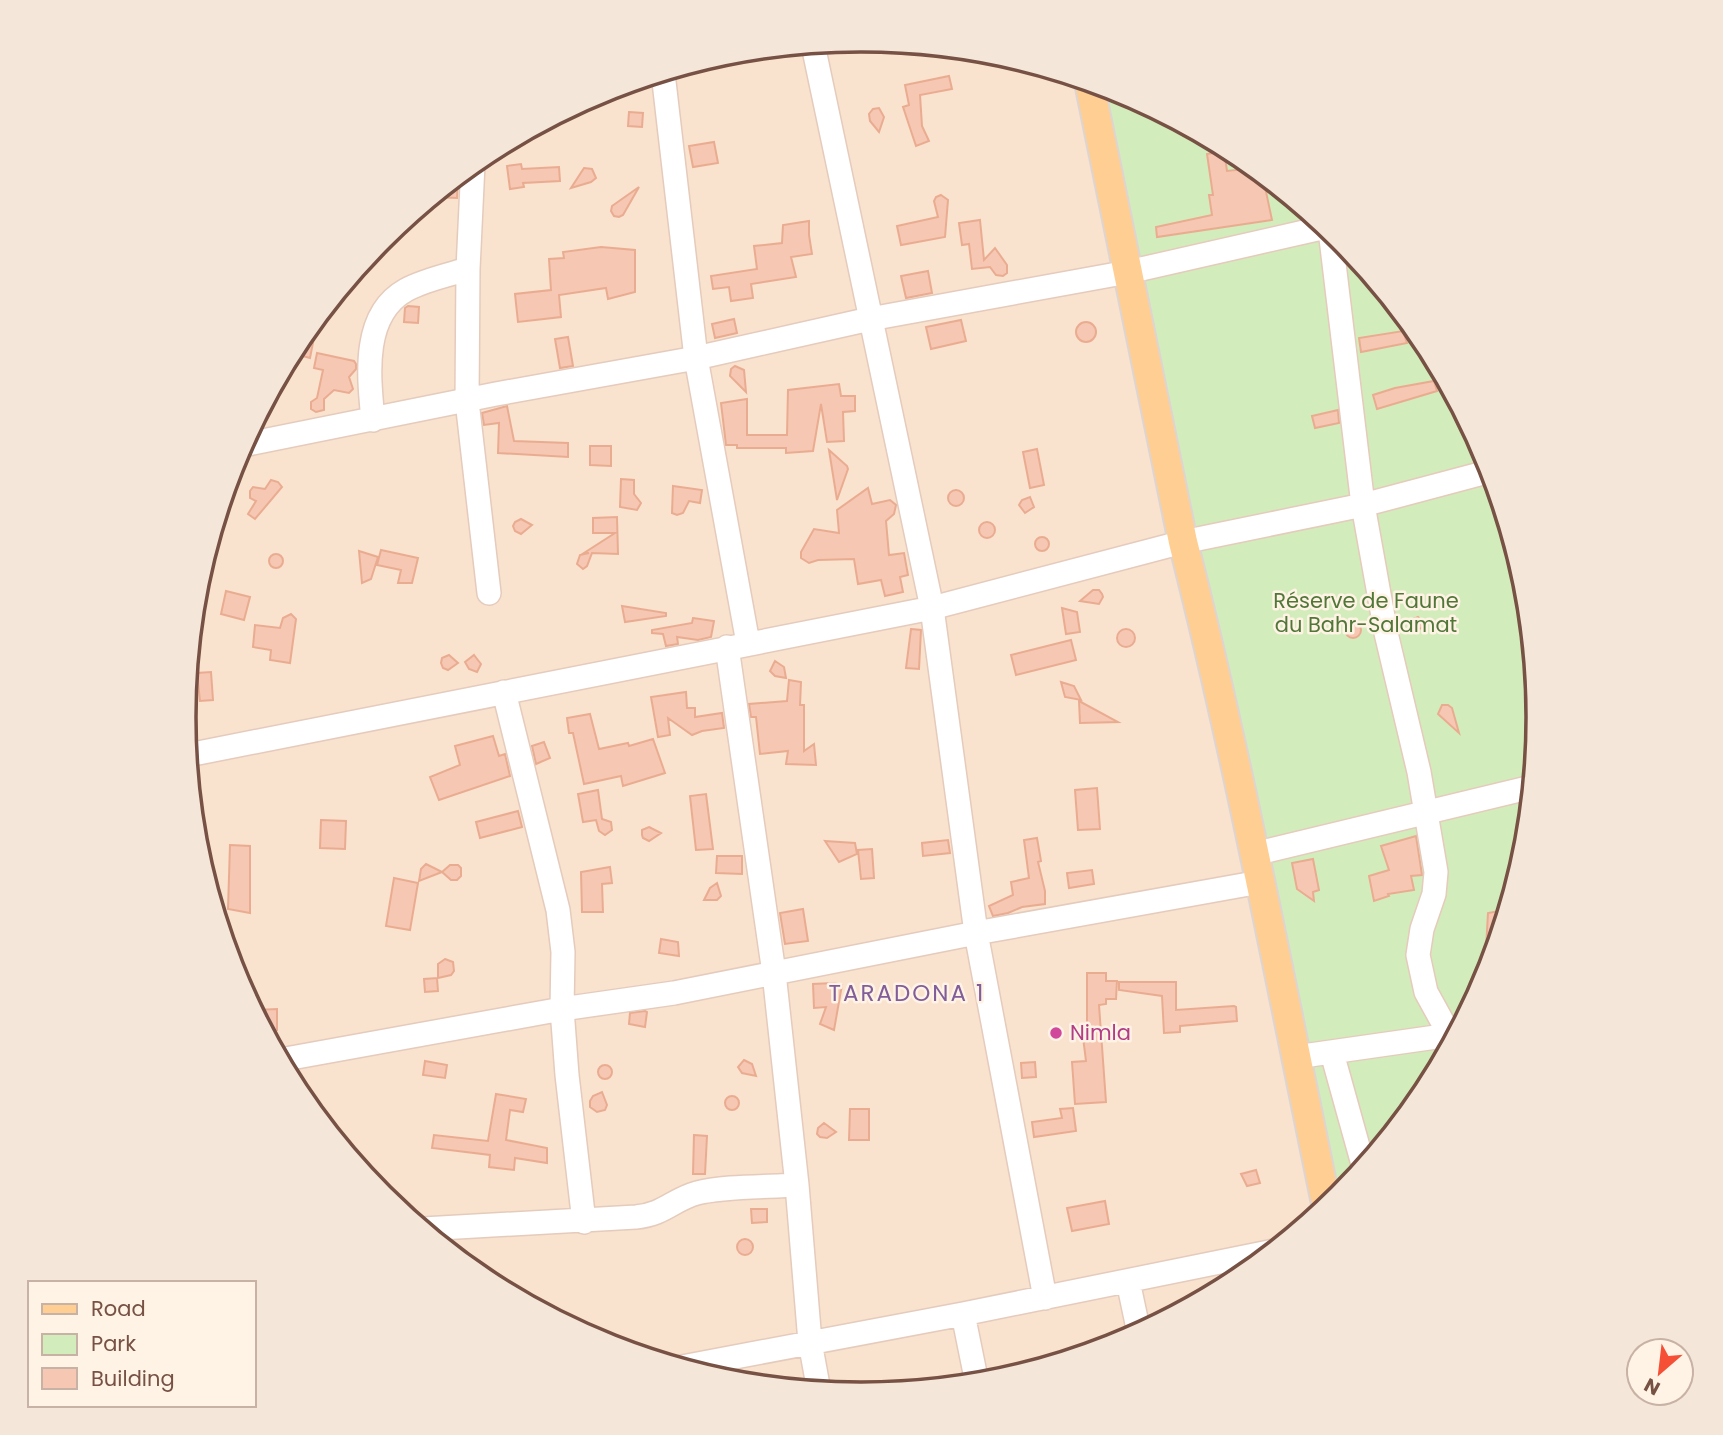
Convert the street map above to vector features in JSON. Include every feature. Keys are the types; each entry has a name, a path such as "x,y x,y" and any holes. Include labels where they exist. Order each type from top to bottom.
{"main road":[{"path":"1091,94 1183,542 1254,854 1324,1196"}],"street":[{"path":"815,54 932,608 976,933 1045,1298"},
{"path":"664,83 696,358 738,645 797,1185 810,1342 817,1381"},
{"path":"472,179 468,269 467,401 489,593"},
{"path":"256,442 696,358 870,320 1128,272 1312,229"},
{"path":"1332,247 1363,505 1386,633 1427,813 1436,881 1422,929 1418,955 1426,992 1448,1029"},
{"path":"373,420 369,377 371,348 383,313 403,291 468,269"},
{"path":"198,753 932,608 1183,542 1363,505 1480,474"},
{"path":"504,692 558,910 563,952 562,1009 584,1222"},
{"path":"1254,854 1522,789"},
{"path":"292,1060 562,1009 674,993 976,933 1260,882"},
{"path":"1296,1057 1443,1038"},
{"path":"1332,1053 1361,1156"},
{"path":"437,1228 584,1222 653,1215 679,1199 699,1192 797,1185"},
{"path":"702,1363 1251,1256"},
{"path":"1128,1281 1137,1323"},
{"path":"963,1314 975,1373"}],"shaded area":[{"path":"862,52 905,54 991,65 1034,75 1116,103 1156,121 1231,165 1266,190 1332,247 1361,279 1389,313 1437,385 1458,423 1491,504 1504,545 1521,631 1525,674 1525,761 1514,847 1504,890 1476,972 1458,1012 1414,1087 1389,1122 1332,1188 1300,1217 1266,1245 1194,1293 1156,1314 1075,1347 1034,1360 948,1377 905,1381 818,1381 732,1370 689,1360 607,1332 567,1314 492,1270 457,1245 391,1188 362,1156 334,1122 286,1050 265,1012 232,931 219,890 202,804 196,718 198,674 209,588 219,545 247,463 265,423 309,348 334,313 391,247 423,218 457,190 529,142 567,121 648,88 689,75 775,58"}],"green space":[{"name":"Réserve de Faune du Bahr-Salamat","path":"1093,94 1156,121 1231,165 1300,218 1332,247 1361,279 1414,348 1458,423 1491,504 1514,588 1525,674 1525,761 1514,847 1504,890 1476,972 1437,1050 1389,1122 1324,1195"}],"building":[{"path":"949,76 952,89 920,95 922,126 929,141 916,146 903,107 909,105 905,85"},
{"path":"879,108 884,117 879,132 870,121 869,114 873,109"},
{"path":"629,112 643,113 642,127 628,126"},
{"path":"714,142 718,163 693,167 689,146"},
{"path":"1212,153 1226,162 1227,171 1238,170 1266,190 1272,220 1157,237 1156,227 1212,215 1209,195 1213,195 1207,154"},
{"path":"521,164 522,169 559,167 560,181 523,183 524,187 510,189 507,166"},
{"path":"584,168 592,169 596,178 571,188"},
{"path":"639,187 623,215 614,216 612,206"},
{"path":"457,190 457,198 448,198"},
{"path":"941,195 948,200 945,237 901,245 897,226 938,217 934,201"},
{"path":"980,220 984,260 995,248 1007,265 1007,273 1003,276 996,275 990,267 972,269 969,244 962,245 959,223"},
{"path":"809,221 812,254 791,257 796,277 751,284 753,298 731,301 729,287 713,289 711,276 757,269 754,246 782,243 783,225"},
{"path":"601,247 635,250 635,292 608,299 606,288 559,295 561,317 518,322 515,294 551,290 549,259 564,258 563,252"},
{"path":"928,271 932,293 906,298 901,276"},
{"path":"419,307 418,323 404,322 405,308"},
{"path":"734,319 737,333 715,338 712,324"},
{"path":"961,320 966,341 931,349 926,327"},
{"path":"1086,322 1093,325 1096,332 1093,339 1086,342 1079,339 1076,332 1079,325"},
{"path":"1402,331 1407,343 1361,352 1359,338"},
{"path":"568,337 573,366 560,368 555,339"},
{"path":"313,342 310,358 304,356"},
{"path":"317,353 354,361 356,369 349,377 353,389 349,393 334,390 324,399 324,410 316,412 311,409 311,402 317,398 323,370 314,368"},
{"path":"735,366 744,370 746,392 730,376 731,369"},
{"path":"1434,381 1437,391 1377,409 1373,395"},
{"path":"839,384 841,396 855,396 855,411 843,412 844,441 827,442 821,404 813,451 786,453 786,448 737,448 737,445 726,445 721,403 747,399 747,435 787,435 788,390"},
{"path":"507,406 514,441 568,443 568,457 498,453 499,423 484,425 482,413"},
{"path":"1338,410 1339,423 1315,428 1312,416"},
{"path":"590,446 611,446 611,466 590,465"},
{"path":"1037,449 1044,485 1030,488 1023,452"},
{"path":"829,450 848,469 837,500"},
{"path":"621,479 634,480 634,494 641,503 637,510 620,507"},
{"path":"271,480 282,487 255,519 248,514 256,501 250,498 250,491 253,487 265,489"},
{"path":"673,486 702,490 700,503 689,501 683,513 672,513"},
{"path":"868,488 872,504 890,500 896,505 894,514 886,521 889,555 904,553 908,575 900,577 903,592 885,596 881,580 858,584 854,559 818,560 809,563 801,558 801,552 814,529 839,533 837,510"},
{"path":"956,490 962,492 962,504 956,506 950,504 948,498 950,492"},
{"path":"1030,497 1034,507 1025,513 1019,505 1022,500"},
{"path":"617,517 618,554 592,553 583,569 577,564 580,555 589,553 584,553 615,533 593,533 593,518"},
{"path":"521,519 532,525 521,534 515,531 513,526"},
{"path":"987,522 993,524 993,536 987,538 981,536 979,530 981,524"},
{"path":"1042,537 1047,539 1047,549 1042,551 1037,549 1035,544 1037,539"},
{"path":"381,550 418,558 412,583 398,583 401,570 377,565"},
{"path":"359,551 378,557 371,579 362,583"},
{"path":"276,554 281,556 281,566 276,568 271,566 269,561 271,556"},
{"path":"1093,590 1099,590 1102,594 1099,604 1080,601"},
{"path":"226,591 250,597 244,620 221,614"},
{"path":"622,606 666,613 666,616 625,622"},
{"path":"1062,608 1077,612 1080,632 1066,634"},
{"path":"291,614 296,619 290,663 270,660 271,650 253,647 255,625 280,628 283,618"},
{"path":"1418,617 1423,622 1422,628 1409,632 1409,621"},
{"path":"693,618 714,621 711,637 698,640 677,637 678,644 666,646 663,634 652,633 652,630 692,623"},
{"path":"1350,622 1356,622 1361,630 1359,636 1350,638 1345,633 1345,627"},
{"path":"911,629 921,630 919,669 906,668"},
{"path":"1122,629 1130,629 1135,638 1133,645 1122,647 1117,642 1117,634"},
{"path":"1071,640 1076,660 1016,675 1011,655"},
{"path":"449,655 458,663 448,670 443,668 441,663 442,658"},
{"path":"474,655 481,664 477,672 469,669 465,662"},
{"path":"775,661 784,667 786,678 775,676 770,671"},
{"path":"211,672 213,700 200,701 198,673"},
{"path":"789,680 801,682 804,751 814,744 816,765 786,764 788,751 760,754 756,717 751,717 749,704 787,701"},
{"path":"1061,682 1074,686 1081,700 1065,697"},
{"path":"686,692 687,708 695,708 695,717 722,713 724,728 692,735 668,718 670,735 658,737 651,697"},
{"path":"1079,701 1118,722 1080,723"},
{"path":"1442,705 1452,708 1459,733 1438,714"},
{"path":"590,714 599,749 628,743 629,746 653,739 665,773 623,786 621,776 584,784 567,718"},
{"path":"493,736 499,756 505,754 510,776 439,800 430,777 460,765 455,746"},
{"path":"544,742 550,758 536,764 532,746"},
{"path":"1097,788 1100,829 1078,830 1075,790"},
{"path":"598,790 602,819 611,822 612,830 605,835 599,831 596,820 583,822 578,794"},
{"path":"706,794 713,849 696,850 690,796"},
{"path":"518,811 522,827 480,838 476,822"},
{"path":"321,820 346,821 345,849 320,848"},
{"path":"649,827 661,833 649,841 643,838 642,830"},
{"path":"1416,836 1422,875 1411,876 1414,890 1388,894 1389,896 1374,901 1369,876 1389,870 1381,846"},
{"path":"1037,838 1045,904 1022,907 993,916 989,906 1013,895 1011,882 1029,878 1024,840"},
{"path":"948,840 950,853 923,856 922,843"},
{"path":"825,841 855,843 857,854 839,862"},
{"path":"230,845 250,846 250,913 228,909"},
{"path":"872,849 874,878 861,879 858,850"},
{"path":"717,856 742,856 742,874 716,873"},
{"path":"1313,859 1319,890 1313,892 1314,901 1297,889 1292,863"},
{"path":"426,864 442,872 419,881 421,869"},
{"path":"450,865 458,865 461,868 461,876 457,880 451,880 442,872"},
{"path":"610,867 612,883 602,884 603,912 582,912 581,872"},
{"path":"1092,870 1094,884 1069,888 1067,873"},
{"path":"394,878 418,883 410,930 386,926"},
{"path":"717,883 721,896 717,900 704,900 710,888"},
{"path":"803,909 808,941 785,944 780,913"},
{"path":"1497,911 1486,944 1488,913"},
{"path":"661,939 678,942 679,956 659,953"},
{"path":"445,959 453,962 454,971 451,975 438,978 438,964"},
{"path":"1087,973 1106,973 1106,981 1117,981 1116,999 1106,999 1106,1004 1099,1005 1106,1102 1075,1104 1072,1062 1086,1061 1083,1037 1087,1037"},
{"path":"437,978 438,991 425,992 424,979"},
{"path":"1119,982 1176,982 1176,1010 1234,1006 1237,1021 1180,1026 1180,1032 1164,1033 1162,996 1119,990"},
{"path":"833,983 833,987 835,983 842,985 834,1030 820,1024 826,1007 814,1008 813,984"},
{"path":"277,1009 277,1030 275,1030 264,1010"},
{"path":"645,1011 645,1027 629,1024 630,1013"},
{"path":"744,1060 752,1064 756,1076 742,1073 738,1067"},
{"path":"425,1061 447,1065 445,1078 423,1075"},
{"path":"1035,1062 1036,1077 1022,1078 1021,1063"},
{"path":"602,1065 608,1065 612,1072 608,1079 602,1079 598,1075 598,1069"},
{"path":"602,1092 607,1105 605,1110 597,1112 590,1107 590,1101 593,1096"},
{"path":"496,1094 526,1099 523,1112 510,1110 506,1140 547,1148 547,1163 515,1158 514,1170 489,1167 490,1155 432,1148 434,1135 488,1141"},
{"path":"732,1096 737,1098 737,1108 732,1110 727,1108 725,1103 727,1098"},
{"path":"1073,1108 1076,1131 1034,1137 1032,1122 1062,1118 1060,1109"},
{"path":"850,1109 869,1109 869,1140 849,1140"},
{"path":"824,1123 836,1132 827,1138 817,1134 818,1128"},
{"path":"694,1135 707,1136 705,1174 693,1174"},
{"path":"1256,1170 1260,1183 1247,1186 1241,1174"},
{"path":"1105,1201 1109,1224 1072,1231 1067,1208"},
{"path":"751,1209 767,1209 767,1222 752,1223"},
{"path":"745,1239 751,1241 751,1253 745,1255 739,1253 737,1247 739,1241"}],"place":[{"name":"Nimla","path":"1056,1033"}],"district":[{"name":"TARADONA 1","path":"907,993"}]}
